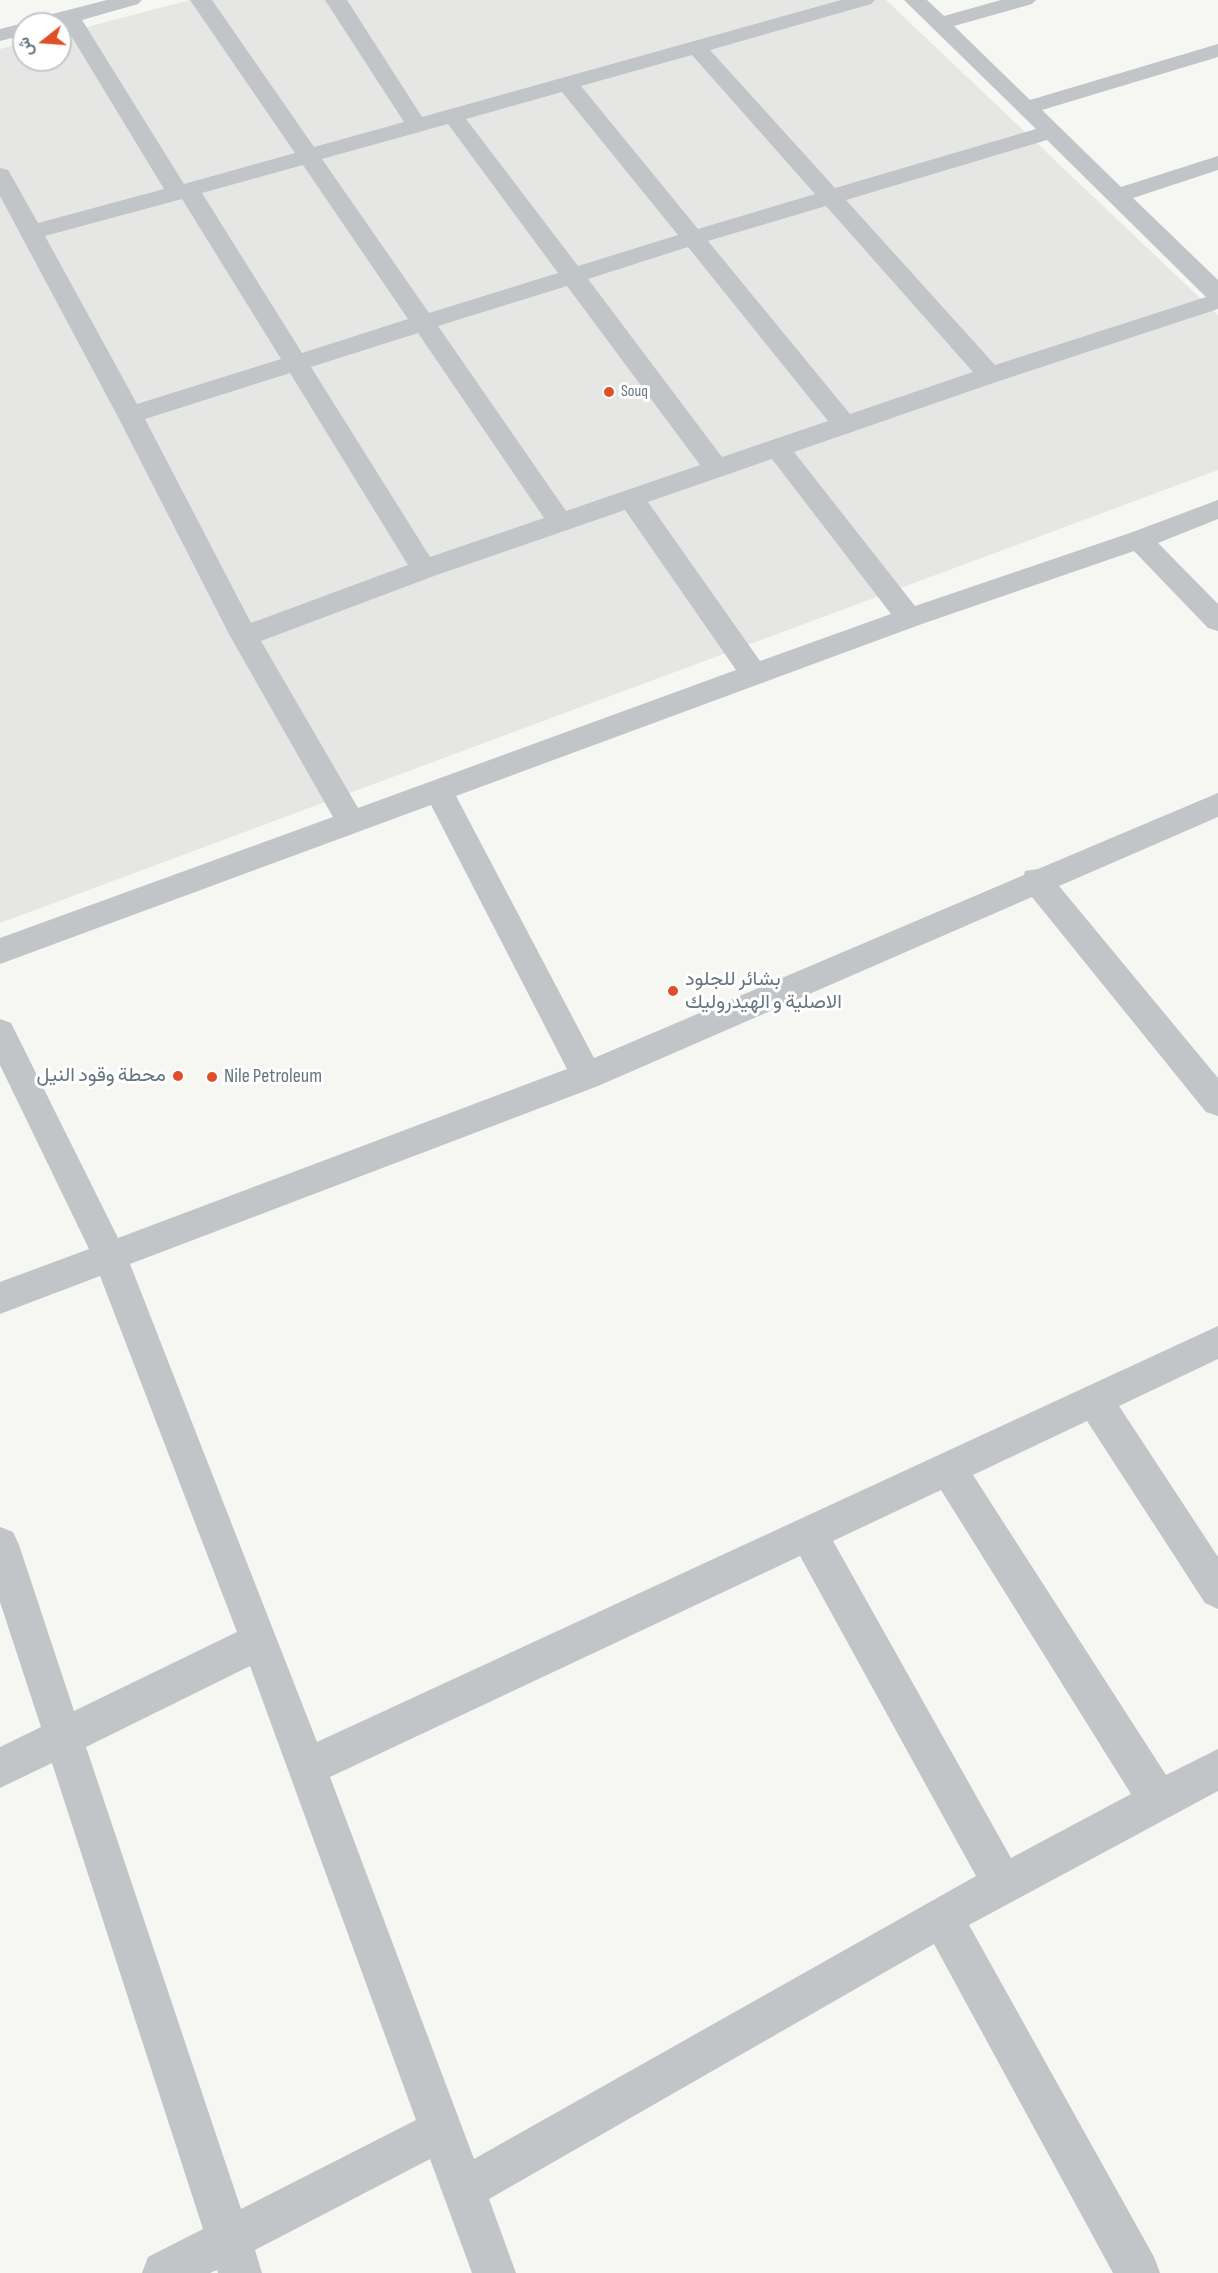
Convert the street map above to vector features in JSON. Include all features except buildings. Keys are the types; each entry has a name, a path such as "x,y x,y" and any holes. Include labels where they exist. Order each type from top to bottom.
{"street":[{"path":"72,15 131,0"},
{"path":"201,0 561,522"},
{"path":"336,0 417,126"},
{"path":"31,232 864,0"},
{"path":"915,0 1218,294"},
{"path":"939,24 1025,0"},
{"path":"72,21 296,363 424,569"},
{"path":"696,47 990,375"},
{"path":"1026,108 1218,50"},
{"path":"567,84 845,425"},
{"path":"453,116 717,469"},
{"path":"130,416 693,238 1051,132"},
{"path":"1117,196 1218,163"},
{"path":"0,175 130,416 244,636 351,821"},
{"path":"244,636 424,569 990,375 1218,301"},
{"path":"777,448 909,618"},
{"path":"631,498 754,674"},
{"path":"0,951 754,674 909,618 1139,540 1218,509"},
{"path":"1139,540 1218,621"},
{"path":"438,789 587,1076"},
{"path":"0,1298 587,1076 1036,880 1218,804"},
{"path":"1036,880 1218,1102"},
{"path":"0,1032 110,1256 260,1641 494,2273"},
{"path":"307,1767 1218,1342"},
{"path":"1094,1400 1218,1590"},
{"path":"948,1468 1160,1801"},
{"path":"808,1533 1003,1884"},
{"path":"0,1545 65,1736 234,2257"},
{"path":"0,1768 260,1641"},
{"path":"463,2189 942,1917 1218,1769"},
{"path":"942,1917 1138,2273"},
{"path":"164,2273 234,2257 441,2130"}],"shaded area":[{"name":"Souq","path":"190,0 886,0 1218,315 1218,470 0,923 0,49 12,46 12,72 72,72 72,31"}],"place":[{"name":"Souq","path":"609,392"},
{"name":"بشائر للجلود الاصلية و الهيدروليك","path":"673,991"},
{"name":"محطة وقود النيل","path":"178,1076"},
{"name":"Nile Petroleum","path":"212,1077"}]}
